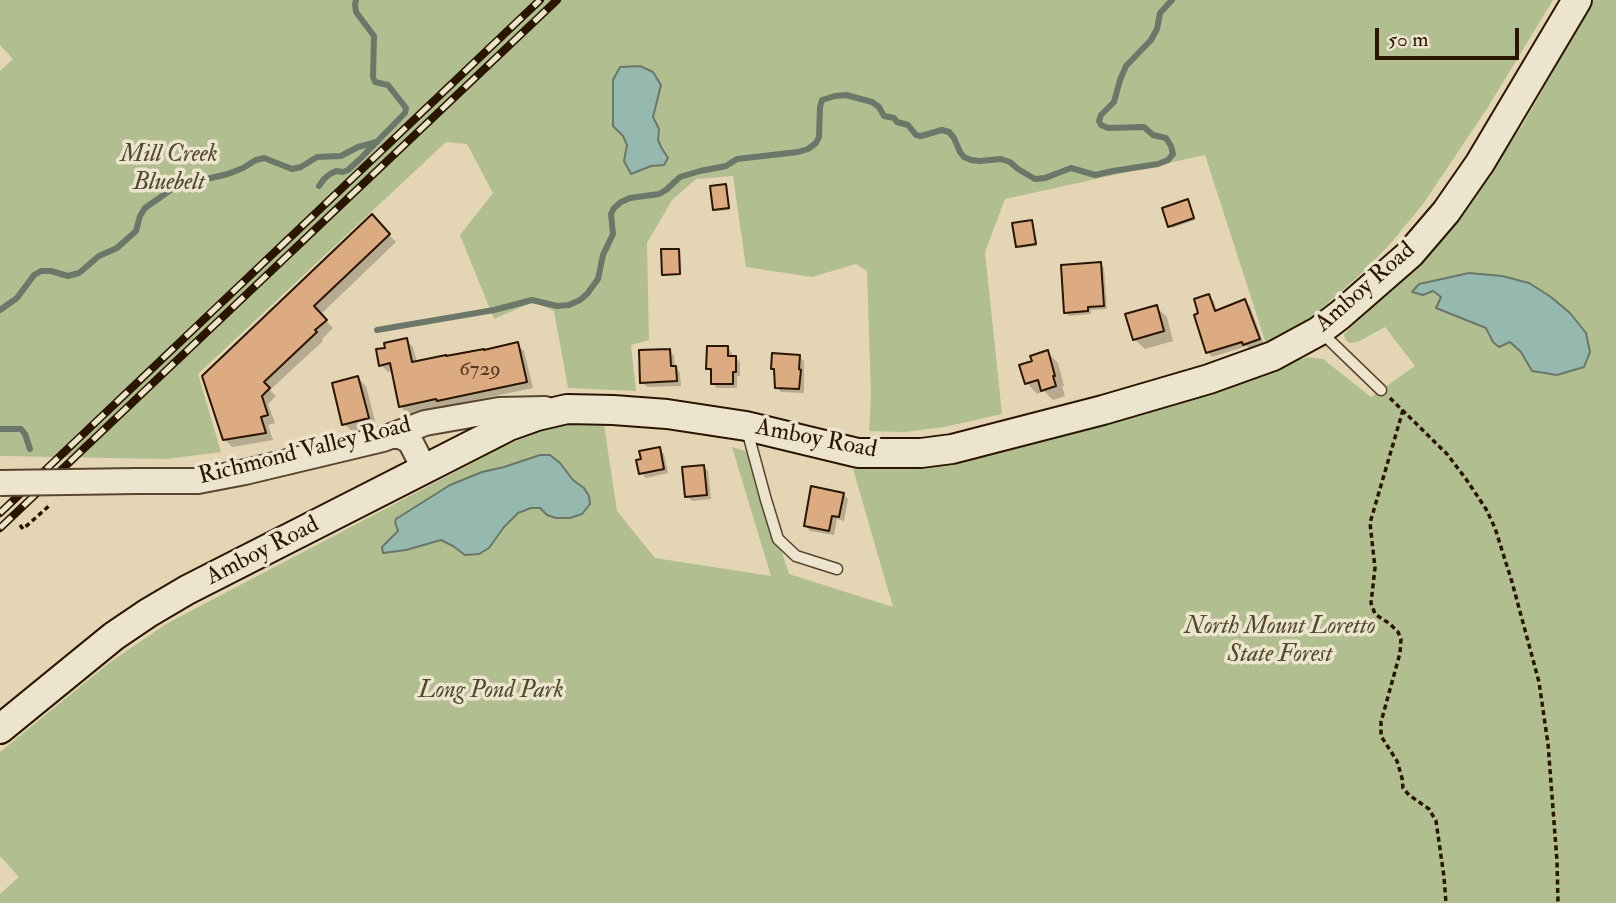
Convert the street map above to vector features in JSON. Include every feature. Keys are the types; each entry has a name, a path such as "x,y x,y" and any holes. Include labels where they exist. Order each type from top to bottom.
{"main road":[{"name":"Amboy Road","path":"0,729 114,636 187,590 509,426 537,416 567,409 667,414 746,426 858,453 920,453 952,449 1091,414 1209,379 1273,356 1319,331 1368,292 1410,254 1446,212 1480,163 1577,0"}],"street":[{"name":"Richmond Valley Road","path":"0,483 198,481 394,436 425,423 499,410 567,409"},
{"path":"394,436 410,441 425,470"}],"lane":[{"path":"1319,331 1381,390"},
{"path":"746,426 778,538 796,556 837,569"}],"path":[{"path":"1381,390 1447,454 1486,509 1495,528 1539,681 1557,861 1558,903"},
{"path":"1403,410 1370,523 1375,568 1371,603 1375,614 1390,624 1401,639 1400,653 1381,722 1381,736 1397,761 1403,788 1429,809 1436,821 1446,903"},
{"path":"20,525 23,529 51,504"}],"green space":[{"name":"Mill Creek Bluebelt","path":"0,0 1553,0 1488,107 1423,204 1391,243 1361,274 1314,315 1266,344 1205,155 1005,199 985,252 1002,414 944,427 905,432 869,431 871,395 867,271 856,264 812,277 746,267 733,176 696,179 672,200 647,243 649,340 631,345 636,391 568,388 554,311 533,302 494,319 460,235 493,193 467,144 446,142 198,374 221,452 166,459 0,456 0,71 13,59 0,45"},
{"path":"1594,0 1616,0 1616,903 0,903 0,894 19,877 0,856 0,752 109,663 166,624 503,447 544,429 579,423 604,425 617,511 655,558 771,576 732,447 749,452 789,574 893,607 853,469 925,466 1111,420 1308,357 1323,359 1371,397 1415,366 1385,327 1358,342 1349,343 1344,334 1426,257 1522,126"}],"water":[{"path":"640,66 653,72 661,85 653,117 659,129 658,140 668,158 664,165 651,166 631,174 624,161 627,145 623,136 613,126 613,80 620,67"},
{"path":"1469,273 1502,276 1529,283 1551,297 1570,313 1586,333 1590,352 1584,367 1557,375 1532,371 1521,352 1510,342 1499,347 1493,342 1486,328 1436,308 1441,297 1433,291 1423,295 1412,292 1419,284"},
{"path":"540,455 550,455 584,488 590,504 582,514 570,518 556,518 547,515 540,508 518,513 489,548 479,554 465,555 441,540 406,550 383,553 382,547 398,531 396,519 450,485 482,472"}],"building":[{"path":"726,184 729,208 713,210 710,186"},
{"path":"1188,199 1194,218 1168,227 1162,208"},
{"path":"372,214 390,234 314,306 327,320 264,382 270,388 262,396 268,415 261,417 266,433 223,440 202,376"},
{"path":"1032,220 1036,244 1016,247 1012,223"},
{"path":"661,249 679,249 680,274 662,275"},
{"path":"1101,262 1104,306 1088,307 1088,311 1064,313 1061,265"},
{"path":"1209,294 1215,311 1245,299 1260,339 1206,353 1194,315 1198,313 1194,299"},
{"path":"1157,305 1164,331 1133,340 1125,314"},
{"path":"407,338 412,362 518,342 527,382 399,407 390,363 379,366 376,349 385,348 384,343"},
{"path":"707,346 728,346 728,356 736,356 733,384 711,384 711,369 706,369"},
{"path":"670,349 671,366 676,366 677,381 640,383 639,350"},
{"path":"1048,350 1056,386 1041,391 1038,380 1025,384 1019,365 1032,361 1030,356"},
{"path":"772,353 800,355 799,389 775,388 774,369 771,369"},
{"path":"358,376 369,418 342,425 332,383"},
{"path":"660,447 664,469 639,474 636,460 641,459 639,451"},
{"path":"704,465 707,495 685,497 682,467"},
{"path":"811,486 844,493 839,517 832,516 829,531 804,526"}],"waterway":[{"path":"319,186 330,174 348,170 405,113 406,108 388,85 375,82 374,36 356,12 356,0"},
{"path":"377,330 494,310 532,300 557,306 580,300 598,279 603,255 613,234 611,214 621,202 659,194 680,177 726,166 737,159 808,149 819,137 822,100 835,96 846,95 872,102 884,116 908,125 916,135 942,130 949,132 964,157 980,161 1001,159 1035,179 1071,168 1095,175 1168,160 1173,154 1166,138 1153,135 1144,127 1108,128 1099,121 1101,115 1114,102 1126,66 1151,40 1157,29 1160,13 1172,0"},
{"path":"0,310 17,298 34,275 41,271 68,276 79,273 99,256 117,248 136,231 145,208 172,189 228,174 264,158 292,169 317,157 341,156 358,147 377,142"},
{"path":"0,429 21,429 30,449"}],"railway":[{"path":"0,513 540,0"},
{"path":"0,528 557,0"}],"park label":[{"name":"North Mount Loretto State Forest","path":"1280,642"},
{"name":"Long Pond Park","path":"491,692"}]}
